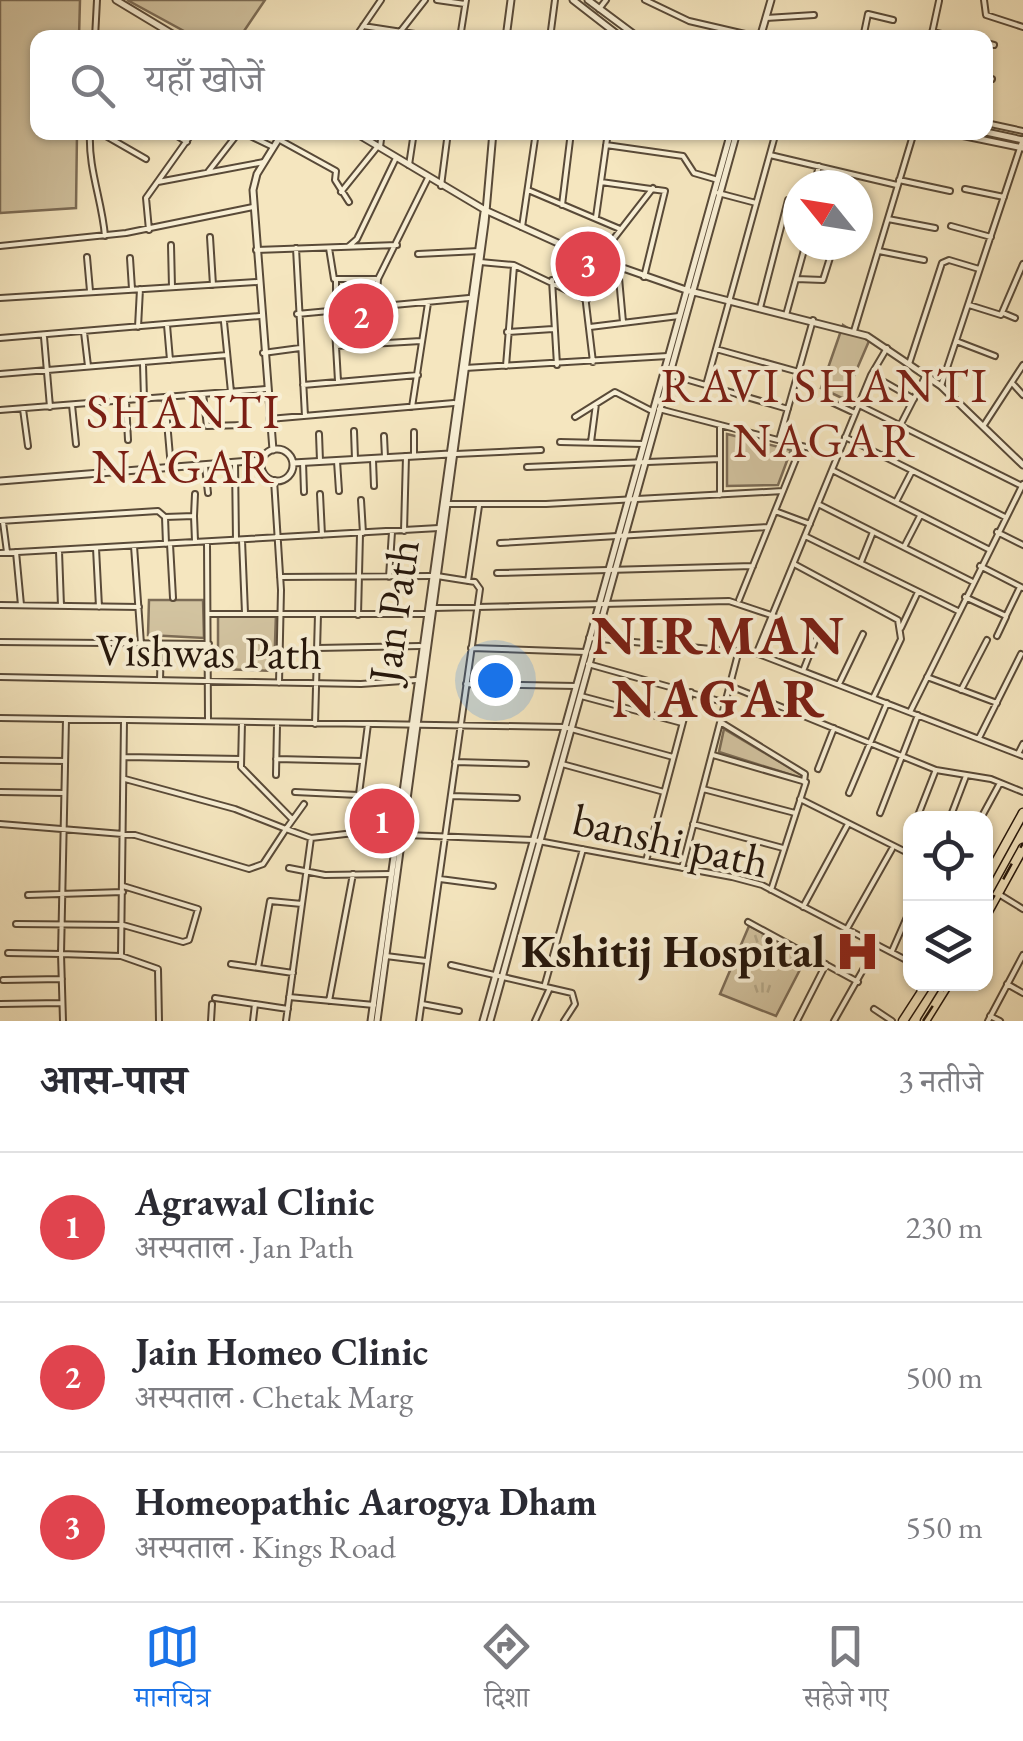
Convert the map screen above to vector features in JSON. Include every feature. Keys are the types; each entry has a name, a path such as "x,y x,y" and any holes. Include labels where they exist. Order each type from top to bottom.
{"highway":[{"path":"993,867 1023,813"},
{"path":"993,901 1023,848"},
{"path":"903,1021 922,991"},
{"path":"925,1021 944,991"}],"street":[{"path":"95,30 96,0"},
{"path":"116,0 165,30"},
{"path":"402,30 425,0"},
{"path":"437,0 465,2 461,30"},
{"path":"507,30 511,0"},
{"path":"551,30 555,0"},
{"path":"574,0 612,30"},
{"path":"588,0 628,30"},
{"path":"600,9 606,0"},
{"path":"645,0 690,20 729,30"},
{"path":"762,30 771,0"},
{"path":"984,0 986,15 1023,28"},
{"path":"360,30 378,1"},
{"path":"933,30 939,1"},
{"path":"766,18 814,14"},
{"path":"865,30 868,14 893,20"},
{"path":"363,26 388,30"},
{"path":"993,125 1023,131"},
{"path":"1002,136 1003,127"},
{"path":"993,134 1022,143"},
{"path":"993,139 1022,143"},
{"path":"90,140 90,168 102,202 104,236"},
{"path":"113,140 146,159"},
{"path":"149,230 146,198 186,142 183,140"},
{"path":"208,172 234,140"},
{"path":"258,140 273,147"},
{"path":"272,450 253,190 278,140 336,171 341,192 349,202"},
{"path":"367,140 485,210 580,252 689,290 854,331 887,348 941,386 1023,465"},
{"path":"341,192 380,140"},
{"path":"409,165 413,140"},
{"path":"441,186 447,140"},
{"name":"Jan Path","path":"440,528 447,504 454,403 492,140"},
{"path":"522,228 535,140"},
{"path":"562,204 571,140"},
{"path":"596,218 607,140"},
{"path":"641,462 732,140"},
{"path":"706,385 774,140"},
{"path":"854,331 911,140"},
{"path":"941,386 1022,143"},
{"path":"606,145 683,156 694,173 719,181"},
{"path":"770,154 835,170"},
{"path":"350,246 357,240 396,158"},
{"path":"158,182 264,162"},
{"path":"818,170 819,166"},
{"path":"376,307 378,279 428,178"},
{"path":"873,178 950,191"},
{"path":"567,728 588,664 668,356 719,181"},
{"path":"601,182 653,188 667,196 644,277"},
{"path":"598,259 653,188"},
{"path":"965,189 1004,196"},
{"path":"528,190 620,229"},
{"path":"718,193 756,203"},
{"path":"0,246 149,230 253,207"},
{"path":"760,308 783,219"},
{"path":"888,219 935,228"},
{"path":"951,226 991,237"},
{"path":"210,236 213,285"},
{"path":"171,244 172,288"},
{"path":"256,250 396,245"},
{"path":"296,248 305,416"},
{"path":"328,248 336,293"},
{"path":"418,254 478,251"},
{"name":"Jan Path","path":"374,1021 386,956 478,251"},
{"path":"879,251 924,260"},
{"path":"580,252 593,362"},
{"path":"87,257 90,290"},
{"path":"130,258 132,289"},
{"path":"786,315 801,260"},
{"path":"796,278 822,280 829,260"},
{"path":"909,364 942,263 948,260 980,270"},
{"path":"479,262 514,266 552,280 587,300"},
{"path":"1002,313 1023,264"},
{"path":"506,366 514,266"},
{"path":"618,266 624,322"},
{"path":"336,280 378,279"},
{"path":"552,280 557,365"},
{"path":"0,298 257,282"},
{"path":"1016,284 1023,286"},
{"path":"138,327 140,289"},
{"path":"297,314 469,298"},
{"path":"412,407 428,303"},
{"path":"969,304 1015,318"},
{"path":"334,311 338,382"},
{"path":"0,338 260,316"},
{"path":"590,327 679,316"},
{"path":"224,320 231,392"},
{"path":"778,440 812,320"},
{"path":"167,325 170,360"},
{"path":"508,332 554,329"},
{"path":"84,332 88,366"},
{"path":"44,335 50,407"},
{"path":"336,346 423,340"},
{"path":"956,341 995,356"},
{"path":"263,353 300,348"},
{"path":"756,653 858,405 887,348"},
{"path":"715,349 798,372"},
{"path":"0,374 227,354"},
{"path":"465,368 668,356"},
{"path":"143,362 144,399"},
{"path":"984,425 1023,365"},
{"path":"668,374 788,409"},
{"path":"872,374 914,399"},
{"path":"304,385 418,375"},
{"path":"884,457 926,376"},
{"path":"1013,384 1023,393"},
{"path":"0,410 266,389"},
{"path":"575,417 620,392 655,410 815,449"},
{"path":"203,394 208,426 245,425"},
{"path":"165,397 171,468"},
{"path":"827,400 855,413"},
{"path":"126,401 128,440"},
{"path":"269,419 454,403"},
{"path":"590,442 596,404"},
{"path":"72,405 76,444"},
{"path":"858,405 1022,486 910,712"},
{"path":"22,408 28,446"},
{"path":"720,426 720,495"},
{"path":"354,431 355,459"},
{"path":"414,432 414,456"},
{"path":"319,434 320,461"},
{"path":"384,436 385,457"},
{"path":"845,437 1005,516"},
{"path":"560,442 643,444"},
{"path":"738,602 798,454 798,445"},
{"path":"0,481 262,460 272,450"},
{"path":"272,450 286,452 292,463 289,475 274,480"},
{"path":"292,463 541,450"},
{"path":"404,531 406,456"},
{"path":"373,458 374,486"},
{"path":"527,467 720,459"},
{"path":"262,460 264,473 274,480"},
{"path":"338,460 338,491"},
{"path":"303,462 304,492"},
{"path":"235,463 246,613"},
{"path":"205,466 208,493"},
{"path":"832,470 988,549"},
{"path":"896,502 912,471"},
{"path":"274,480 281,612 279,683"},
{"path":"447,504 783,491"},
{"path":"194,494 195,542"},
{"path":"320,494 322,535"},
{"path":"358,614 361,500"},
{"path":"468,581 480,504"},
{"path":"818,504 972,581"},
{"path":"194,516 165,517 158,511 1,521 3,552 440,528"},
{"path":"775,511 810,524"},
{"path":"904,547 920,515"},
{"path":"165,517 173,598"},
{"path":"500,542 768,528"},
{"path":"388,578 392,532"},
{"path":"860,562 873,532"},
{"path":"997,532 1023,545"},
{"path":"806,536 958,611"},
{"path":"206,542 208,722"},
{"path":"134,546 142,644"},
{"path":"96,548 99,607"},
{"path":"58,549 61,606"},
{"path":"16,552 20,605"},
{"path":"794,564 898,620 902,638 873,698"},
{"path":"498,574 753,566"},
{"path":"980,566 1022,587 997,636"},
{"path":"280,576 434,576 478,585 420,1021"},
{"name":"Jan Path","path":"414,723 420,646 434,576"},
{"path":"901,628 918,592"},
{"path":"964,597 1006,616"},
{"path":"433,608 738,602 774,616"},
{"path":"0,606 138,607"},
{"path":"209,614 425,614"},
{"path":"315,724 318,614"},
{"path":"802,671 820,628"},
{"path":"839,684 863,634"},
{"path":"592,638 756,653 1020,755 1023,744"},
{"path":"486,1021 558,763 584,652 592,638"},
{"path":"961,690 987,640"},
{"path":"0,642 209,644"},
{"path":"160,680 161,644"},
{"path":"317,648 420,646"},
{"path":"471,648 584,652"},
{"path":"682,868 740,650"},
{"path":"979,738 1021,654"},
{"path":"588,664 724,703"},
{"path":"927,677 997,703"},
{"name":"Vishwas Path","path":"0,678 317,684 416,680"},
{"path":"466,684 578,686"},
{"path":"730,686 936,770 1000,782 1023,792"},
{"path":"646,861 691,692"},
{"path":"579,695 682,724"},
{"path":"849,793 886,703"},
{"path":"880,813 918,715"},
{"path":"0,718 567,728 673,757"},
{"path":"62,1021 66,719"},
{"path":"121,956 124,720"},
{"path":"242,722 241,759 246,776 292,818"},
{"path":"720,722 805,774 770,890"},
{"path":"276,775 277,723"},
{"path":"354,833 368,723"},
{"path":"818,769 834,728"},
{"path":"713,755 804,782"},
{"path":"125,756 241,759"},
{"path":"0,760 66,761"},
{"path":"276,760 363,762"},
{"path":"455,762 526,764"},
{"path":"558,763 664,792"},
{"path":"920,811 936,770"},
{"path":"953,811 966,776"},
{"path":"124,779 236,810 311,838 286,1021"},
{"path":"985,811 1000,782"},
{"path":"703,788 794,813"},
{"path":"0,792 64,793"},
{"path":"296,792 358,795"},
{"path":"451,796 517,798"},
{"path":"800,799 903,851"},
{"path":"0,824 123,833 258,870 304,804"},
{"path":"693,824 783,848"},
{"path":"804,906 848,824"},
{"name":"banshi path","path":"311,838 354,833 536,840 682,868 770,890 903,958"},
{"name":"Jan Path","path":"374,1021 399,834"},
{"path":"848,927 893,847"},
{"path":"534,1021 548,1001 547,987 583,850"},
{"path":"289,868 392,874"},
{"path":"329,1001 352,874"},
{"path":"440,880 493,886"},
{"path":"16,924 123,925 186,942 200,913 193,906 123,889 28,896"},
{"path":"997,893 1023,909"},
{"path":"258,968 270,902 302,904"},
{"path":"748,922 858,982"},
{"path":"892,951 903,926"},
{"path":"834,1021 877,945"},
{"path":"8,953 121,956 158,968 159,1021"},
{"path":"1000,1021 989,1018 1023,954"},
{"path":"386,956 428,962"},
{"path":"231,964 293,973"},
{"path":"451,964 500,973 576,998 564,1021"},
{"path":"797,1021 826,964"},
{"path":"3,980 62,980"},
{"path":"1007,984 1023,992"},
{"path":"289,997 374,1005"},
{"path":"215,998 288,1009"},
{"path":"0,1004 62,1003"},
{"path":"211,1021 212,1004"},
{"path":"253,1021 255,1004"},
{"path":"422,1004 459,1010"},
{"path":"874,1009 892,1021"}],"green space":[{"path":"0,0 80,0 79,30 30,30 30,140 77,140 76,208 0,213"},
{"path":"127,0 265,0 245,30 182,30"},
{"path":"843,325 869,341 844,399 821,388"},
{"path":"727,434 791,450 778,485 727,486"},
{"path":"149,600 203,600 204,638 148,635"},
{"path":"276,614 274,671 218,669 218,616"},
{"path":"724,729 802,775 801,778 719,752"},
{"path":"749,926 807,956 776,1016 720,994"}],"railway":[{"path":"991,901 1023,843"},
{"path":"923,1021 942,991"}],"place":[{"name":"Homeopathic Aarogya Dham","path":"588,264"},
{"name":"Jain Homeo Clinic","path":"361,316"},
{"name":"Agrawal Clinic","path":"382,821"},
{"name":"Kshitij Hospital","path":"858,951"}],"district":[{"name":"RAVI SHANTI NAGAR","path":"825,412"},
{"name":"SHANTI NAGAR","path":"184,438"},
{"name":"NIRMAN NAGAR","path":"719,666"}]}
